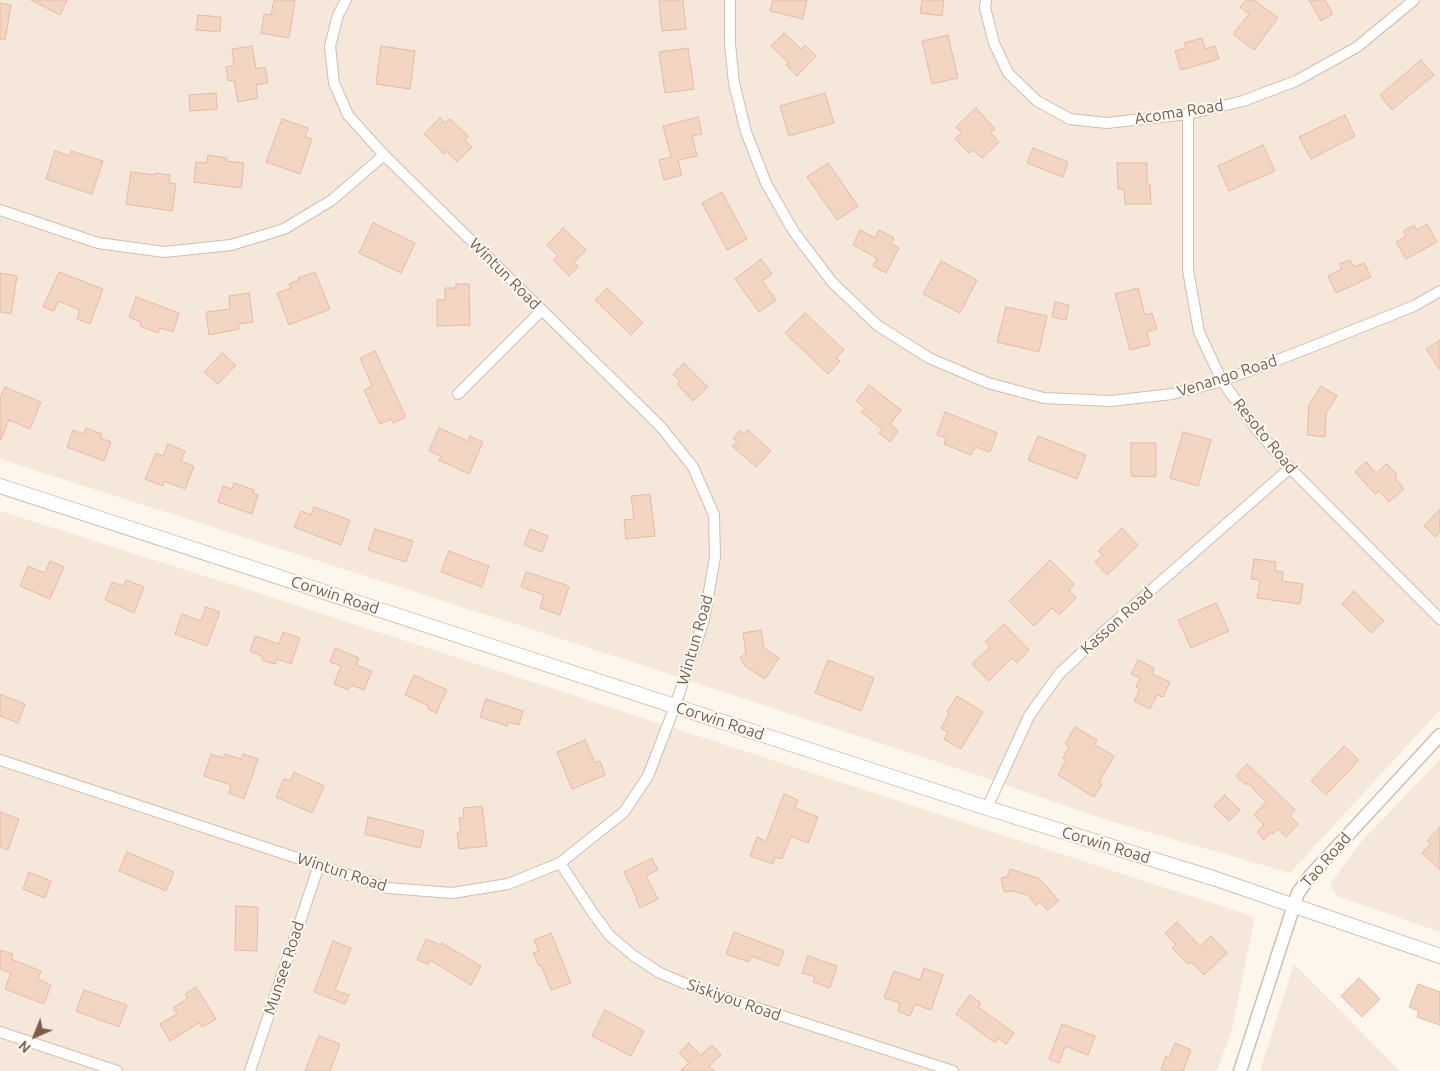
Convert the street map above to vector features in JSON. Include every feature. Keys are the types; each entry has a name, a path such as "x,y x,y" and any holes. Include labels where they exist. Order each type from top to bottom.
{"main road":[{"name":"Corwin Road","path":"0,486 987,808 1294,905 1440,956"}],"street":[{"name":"Wintun Road","path":"0,760 388,888 452,893 508,884 560,863 624,812 648,776 676,706 704,620 715,557 714,515 693,467 661,427 384,155 348,115 334,84 330,46 338,15 346,0"},
{"name":"Venango Road","path":"730,0 730,44 734,83 746,132 766,183 794,232 832,282 877,325 929,358 988,382 1044,398 1110,401 1172,394 1222,381 1414,306 1440,291"},
{"name":"Acoma Road","path":"986,0 985,8 994,43 1008,73 1037,102 1070,119 1107,124 1188,114 1243,101 1296,81 1357,47 1414,0"},
{"name":"Resoto Road","path":"1188,114 1188,270 1199,332 1222,381 1257,430 1290,468 1440,619"},
{"path":"0,210 98,243 164,252 231,245 284,229 332,200 384,155"},
{"path":"458,394 542,310"},
{"name":"Kasson Road","path":"987,808 1029,716 1059,674 1107,629 1290,468"},
{"name":"Tao Road","path":"1240,1071 1298,893 1311,874 1440,735"},
{"name":"Siskiyou Road","path":"560,863 592,913 610,936 634,956 660,973 698,989 953,1071"},
{"name":"Munsee Road","path":"250,1071 319,865"},
{"path":"0,1032 117,1071"}],"shaded area":[{"path":"0,0 1440,0 1440,710 1290,873 1107,820 977,775 568,641 0,459"},
{"path":"0,511 280,600 1255,917 1232,1029 1217,1071 0,1071"},
{"path":"1440,759 1440,932 1337,896 1330,884 1360,843"},
{"path":"1294,964 1400,1071 1260,1071"}],"building":[{"path":"31,0 67,0 60,15"},
{"path":"274,0 295,0 289,38 261,33 264,14 271,15"},
{"path":"659,0 683,0 686,29 662,31"},
{"path":"773,0 807,0 803,19 770,11"},
{"path":"922,0 944,0 942,16 920,13"},
{"path":"1246,0 1254,0 1278,18 1254,50 1233,34 1249,14 1240,7"},
{"path":"1309,0 1325,0 1333,14 1321,21"},
{"path":"0,3 11,5 5,40 0,39"},
{"path":"198,15 221,17 220,32 196,30"},
{"path":"784,33 801,49 805,45 816,56 797,76 786,65 789,63 771,46"},
{"path":"948,35 958,78 932,84 922,41"},
{"path":"1202,38 1205,49 1215,46 1219,59 1181,70 1175,51 1186,48 1184,43"},
{"path":"252,46 256,69 265,67 268,83 256,85 258,98 238,102 234,80 228,81 226,67 234,65 232,49"},
{"path":"381,46 415,51 410,89 376,84"},
{"path":"688,48 694,89 665,93 659,52"},
{"path":"1421,60 1434,75 1392,110 1380,95"},
{"path":"216,93 217,109 190,111 189,95"},
{"path":"825,93 834,123 789,136 780,106"},
{"path":"976,108 995,129 991,133 999,142 982,158 973,150 969,153 955,139 961,133 956,127"},
{"path":"1345,115 1355,136 1311,159 1299,137"},
{"path":"698,117 702,134 692,136 697,156 678,160 682,175 664,180 659,160 671,157 663,126"},
{"path":"440,118 445,123 450,119 468,136 465,140 472,147 457,162 446,151 444,154 424,134"},
{"path":"282,119 308,128 305,137 312,139 300,174 266,162"},
{"path":"1263,145 1275,171 1229,191 1218,166"},
{"path":"1033,148 1068,162 1063,177 1027,163"},
{"path":"55,151 70,156 71,151 103,161 92,194 46,179"},
{"path":"208,155 227,158 226,161 244,163 241,188 194,182 196,162 207,163"},
{"path":"828,163 858,206 837,220 807,177"},
{"path":"1117,163 1147,163 1147,184 1150,184 1151,204 1125,204 1124,189 1118,189"},
{"path":"131,172 170,175 169,183 176,184 172,211 126,204"},
{"path":"722,192 747,239 727,250 702,203"},
{"path":"373,223 415,243 401,273 359,253"},
{"path":"1427,224 1437,242 1406,259 1396,242 1406,236 1403,231 1414,225 1417,230"},
{"path":"563,228 586,250 574,262 578,267 569,276 553,260 558,256 547,245"},
{"path":"860,230 875,238 879,230 894,238 891,244 899,248 886,273 873,266 877,258 853,245"},
{"path":"761,259 772,274 762,281 776,300 759,312 735,279"},
{"path":"1350,260 1354,267 1364,263 1371,277 1336,293 1328,276 1342,269 1339,264"},
{"path":"941,261 977,280 960,313 923,294"},
{"path":"59,272 103,289 90,324 77,319 80,310 58,301 54,311 43,307"},
{"path":"315,272 330,309 289,325 277,293 291,288 289,284 299,280 298,278"},
{"path":"0,273 17,276 11,314 0,312"},
{"path":"456,284 469,284 470,325 437,326 437,300 445,300 445,288 456,288"},
{"path":"607,288 643,323 631,335 595,300"},
{"path":"1138,288 1145,315 1152,313 1157,329 1147,332 1150,345 1130,350 1115,294"},
{"path":"249,293 253,322 238,324 239,329 209,335 206,312 230,309 229,296"},
{"path":"136,297 179,313 173,332 160,328 158,333 140,326 141,322 129,317"},
{"path":"1055,302 1069,305 1066,320 1052,317"},
{"path":"1006,307 1047,316 1039,352 997,342"},
{"path":"805,313 844,350 836,358 840,361 828,374 785,333"},
{"path":"1440,340 1440,370 1426,349"},
{"path":"375,351 406,417 393,423 391,419 380,424 364,390 372,386 360,358"},
{"path":"222,353 236,365 218,384 204,372"},
{"path":"684,363 708,387 693,401 677,384 680,382 673,374"},
{"path":"869,385 901,410 890,424 898,431 890,442 879,433 882,429 861,412 865,408 856,401"},
{"path":"1321,386 1337,396 1326,413 1325,437 1307,435 1309,405"},
{"path":"5,387 41,402 30,429 9,420 0,441 0,398"},
{"path":"945,412 997,433 990,452 975,447 971,455 944,444 946,438 937,435"},
{"path":"86,428 102,434 100,438 111,442 104,461 67,447 73,430 84,434"},
{"path":"439,428 468,441 470,436 483,442 469,474 439,460 441,456 429,451"},
{"path":"748,430 771,451 756,467 732,446 737,442 733,438 740,431 744,434"},
{"path":"1183,432 1211,440 1198,486 1170,478"},
{"path":"1038,436 1086,455 1077,479 1028,460"},
{"path":"1131,443 1156,443 1156,477 1131,476"},
{"path":"168,444 185,451 181,461 194,466 185,489 164,481 163,486 145,479 156,453 163,456"},
{"path":"1366,462 1376,473 1387,464 1397,475 1395,478 1404,489 1389,502 1379,491 1375,494 1355,472"},
{"path":"234,483 254,490 253,493 258,495 252,514 218,502 223,486 232,489"},
{"path":"650,494 655,536 626,539 624,520 634,519 631,496"},
{"path":"314,507 350,520 341,545 294,527 301,511 311,515"},
{"path":"1440,509 1440,532 1435,537 1424,526"},
{"path":"1122,528 1138,545 1107,575 1095,562 1103,555 1098,551"},
{"path":"375,529 413,541 406,562 368,550"},
{"path":"530,529 548,536 542,552 524,545"},
{"path":"449,551 489,566 482,587 441,572"},
{"path":"1254,559 1276,562 1275,571 1283,572 1282,581 1303,584 1300,604 1257,598 1260,580 1251,579"},
{"path":"1050,560 1074,584 1069,590 1076,598 1059,615 1052,608 1034,626 1009,601"},
{"path":"50,561 64,567 50,599 20,586 28,566 45,573"},
{"path":"526,572 569,586 560,615 540,608 544,595 521,587"},
{"path":"126,580 144,587 134,613 105,600 112,582 124,586"},
{"path":"1354,591 1384,621 1371,633 1342,604"},
{"path":"1216,603 1229,631 1191,648 1178,620"},
{"path":"206,607 220,612 207,646 175,634 182,614 201,621"},
{"path":"1004,624 1029,650 1017,663 1012,658 989,681 972,664 990,647 985,642"},
{"path":"761,630 764,648 779,658 765,679 746,667 740,658 746,653 743,633"},
{"path":"283,632 300,638 291,664 277,659 275,664 262,660 262,656 250,651 255,636 279,644"},
{"path":"335,648 359,658 356,665 372,671 364,690 351,685 348,690 334,684 341,666 330,662"},
{"path":"828,660 874,678 861,711 815,693"},
{"path":"1138,660 1154,668 1152,674 1170,682 1163,697 1157,695 1150,709 1134,701 1140,689 1136,687 1140,678 1131,674"},
{"path":"414,675 447,690 436,713 428,709 429,706 405,695"},
{"path":"0,694 25,704 18,723 0,716"},
{"path":"957,696 983,712 961,749 944,739 948,732 941,728 949,714 947,712"},
{"path":"486,699 523,711 519,725 508,722 507,726 480,717"},
{"path":"1075,727 1097,740 1095,745 1114,756 1099,782 1102,784 1094,797 1058,775 1066,760 1063,758 1069,747 1065,744"},
{"path":"585,740 595,763 600,761 605,775 572,789 557,752"},
{"path":"1344,746 1359,760 1326,795 1311,781"},
{"path":"211,754 223,758 225,754 241,759 243,754 258,759 244,799 229,793 231,785 204,776"},
{"path":"1247,764 1295,810 1290,816 1298,824 1286,837 1278,829 1273,834 1271,832 1264,840 1257,832 1264,825 1254,815 1266,802 1248,783 1246,785 1236,776"},
{"path":"294,772 324,786 312,813 276,797 284,779 290,781"},
{"path":"784,794 798,800 795,808 818,817 808,843 791,836 782,859 775,857 773,864 750,856 757,837 766,841"},
{"path":"1225,795 1240,810 1229,821 1214,806"},
{"path":"482,806 487,846 459,849 457,832 461,832 459,818 464,818 463,808"},
{"path":"0,812 19,819 8,850 0,847"},
{"path":"368,817 424,831 420,848 365,834"},
{"path":"1440,827 1440,870 1422,853 1431,844 1427,841"},
{"path":"127,852 174,872 166,891 119,871"},
{"path":"652,858 658,870 646,876 658,899 640,908 624,872"},
{"path":"1010,869 1040,879 1059,901 1047,910 1040,902 1036,905 1028,895 1012,891 1004,892 1001,878 1007,877"},
{"path":"29,872 51,881 45,898 23,889"},
{"path":"236,906 258,907 257,951 235,950"},
{"path":"1177,922 1200,946 1211,936 1227,953 1204,975 1191,962 1188,964 1172,948 1176,945 1165,933"},
{"path":"734,932 784,951 778,966 751,956 749,962 726,954"},
{"path":"551,933 571,983 551,990 541,965 539,966 533,953 539,951 534,940"},
{"path":"426,939 441,945 442,943 481,966 471,985 430,960 428,964 417,960"},
{"path":"333,941 351,948 335,990 349,995 345,1004 314,992"},
{"path":"0,950 13,954 11,959 41,971 38,979 51,985 44,1004 5,989 11,973 0,969"},
{"path":"808,956 837,966 830,988 813,982 815,977 802,973"},
{"path":"924,968 943,975 931,1010 915,1004 910,1016 898,1011 900,1003 884,998 894,971 920,980"},
{"path":"1359,978 1380,999 1362,1017 1341,996"},
{"path":"1418,984 1440,992 1440,1025 1417,1017 1419,1011 1409,1007"},
{"path":"196,987 216,1019 202,1027 199,1023 170,1041 160,1024 177,1014 173,1008 188,998 185,994"},
{"path":"84,990 127,1005 119,1027 76,1011"},
{"path":"970,995 981,1003 978,1007 1014,1033 1006,1044 998,1038 995,1043 956,1014"},
{"path":"605,1010 644,1031 631,1056 592,1036"},
{"path":"1062,1024 1095,1036 1088,1055 1065,1046 1059,1063 1049,1059"},
{"path":"319,1036 340,1044 330,1071 305,1071"},
{"path":"689,1043 701,1055 712,1045 721,1055 709,1066 714,1071 680,1071 689,1063 679,1053"},
{"path":"1175,1043 1191,1050 1183,1071 1161,1069 1166,1056 1169,1057"}]}
